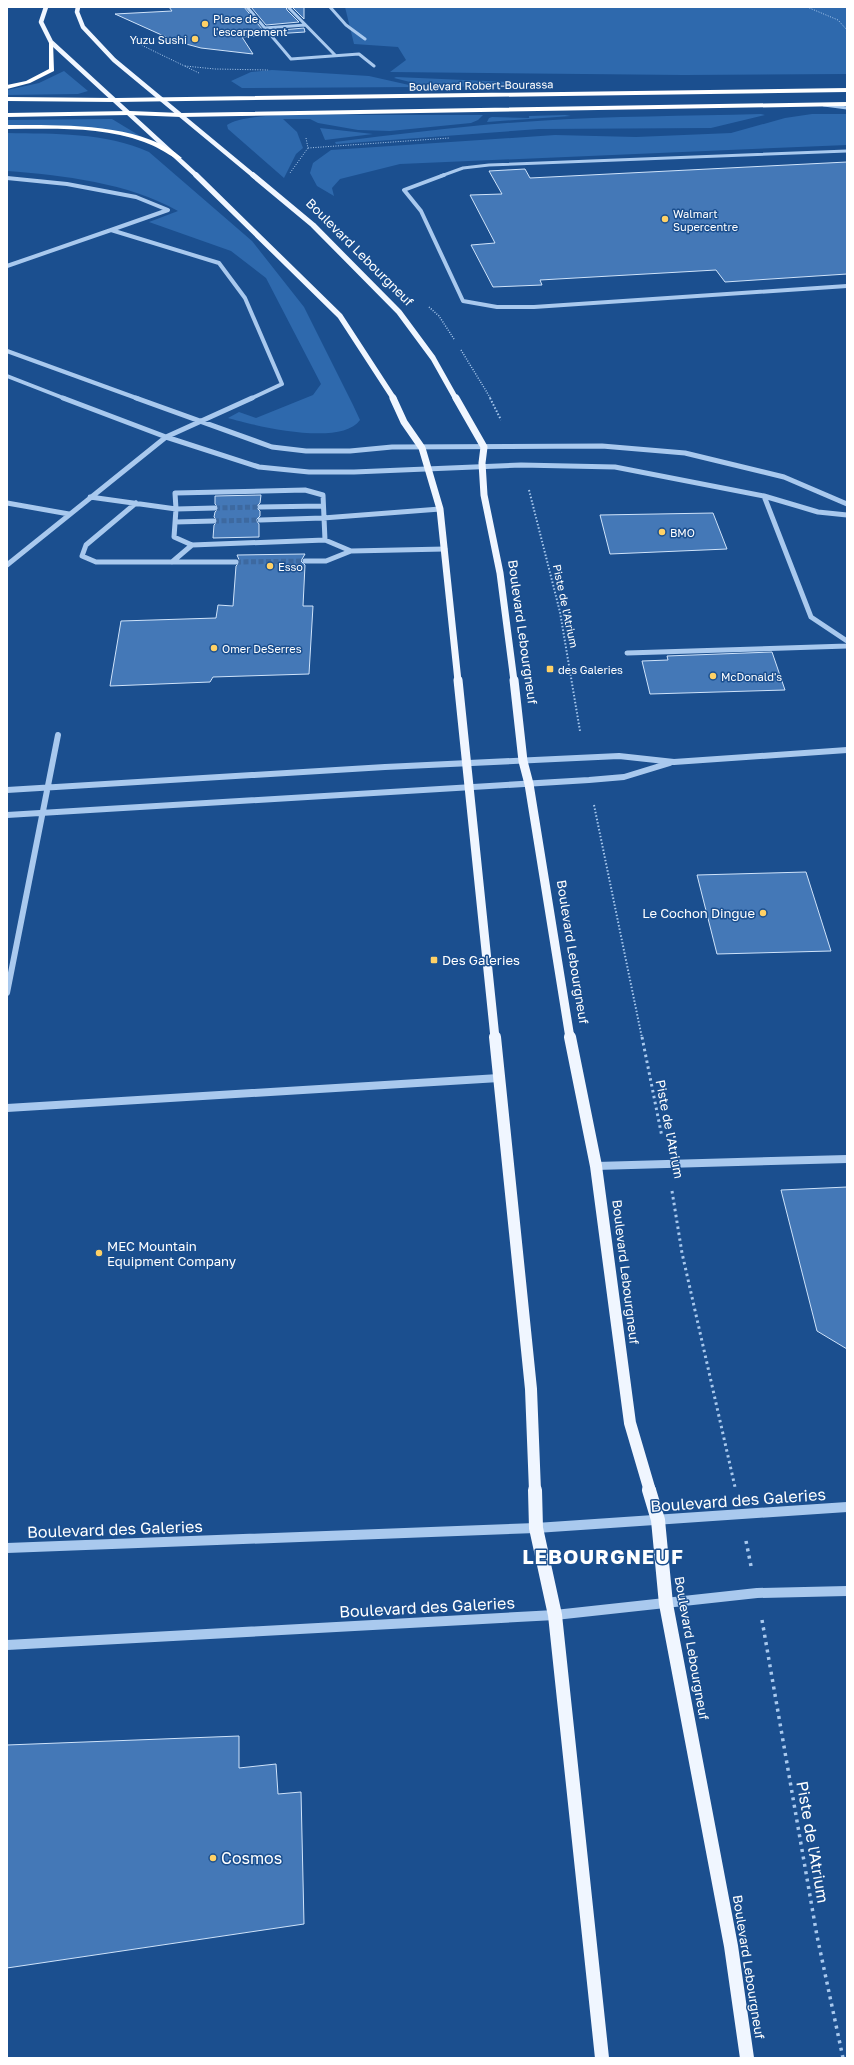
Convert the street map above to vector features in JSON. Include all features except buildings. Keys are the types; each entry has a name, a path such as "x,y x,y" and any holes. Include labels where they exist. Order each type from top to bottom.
{"highway":[{"path":"7,87 28,82 52,70 51,42"},
{"name":"Boulevard Robert-Bourassa","path":"7,99 116,100 847,90"},
{"name":"Boulevard Robert-Bourassa","path":"7,115 130,113 180,115 847,104"},
{"path":"7,127 52,127 127,135 146,141 179,158"}],"main road":[{"path":"46,7 41,22 51,42 179,158 340,316 397,403 404,422 422,448 429,468 440,509 445,549 531,1389 536,1528 555,1615 602,2058"},
{"name":"Boulevard Lebourgneuf","path":"78,7 77,12 83,27 114,60 313,225 399,312 433,358 484,447 481,467 485,498 500,573 523,761 529,784 570,1037 596,1166 630,1423 658,1520 666,1604 731,1946 747,2058"}],"street":[{"path":"247,7 291,59 359,54 374,66"},
{"path":"330,7 346,25 365,38"},
{"path":"288,8 334,56"},
{"path":"265,28 305,25"},
{"path":"818,105 847,108"},
{"path":"847,151 489,165 463,168 404,190 421,211 463,300 476,305 492,308 559,305 847,286"},
{"path":"7,178 67,184 136,197 168,210 7,266"},
{"path":"7,565 166,437 282,384 245,298 219,263 112,230"},
{"path":"7,351 199,422 272,447 306,451 350,451 392,447 602,446 685,453 784,478 847,504"},
{"path":"7,376 166,437 259,467 309,472 354,472 481,467 615,467 764,496 818,512 847,515"},
{"path":"325,540 323,495 306,490 175,493 176,509 174,537 192,545 325,540 351,551"},
{"path":"764,496 811,617 847,641"},
{"path":"90,497 176,509 215,508"},
{"path":"7,503 69,514"},
{"path":"136,503 86,545 82,556 96,562 236,562"},
{"path":"260,507 323,506"},
{"path":"260,520 323,518 440,509"},
{"path":"175,522 214,521"},
{"path":"172,562 192,545"},
{"path":"305,561 326,561 351,551 445,549"},
{"path":"627,653 847,646"},
{"path":"7,993 58,735"},
{"path":"7,790 377,767 619,756 674,762 847,750"},
{"path":"7,815 469,788 624,777 674,762"},
{"path":"7,1108 499,1078"},
{"path":"596,1166 847,1159"},
{"name":"Boulevard des Galeries","path":"7,1548 536,1528 740,1513 847,1507"},
{"name":"Boulevard des Galeries","path":"7,1645 555,1615 757,1593 847,1591"}],"path":[{"path":"807,7 838,20 847,30"},
{"path":"130,39 199,73"},
{"path":"308,148 380,143"},
{"name":"Piste de l'Atrium","path":"528,488 560,612 581,734"},
{"name":"Piste de l'Atrium","path":"594,805 668,1165 682,1253 729,1457"},
{"name":"Piste de l'Atrium","path":"764,1630 817,1936 843,2058"}],"shaded area":[{"path":"345,7 847,7 847,74 684,75 390,72 406,60 398,47 354,44"},
{"path":"272,70 369,76 418,87 242,88 231,81 251,72"},
{"path":"64,71 88,91 78,94 7,95 7,90 39,83"},
{"path":"394,78 511,82 517,84 515,86 430,87"},
{"path":"812,114 847,114 847,145 400,164 340,179 332,188 334,196 317,186 310,173 313,163 331,150 555,135 636,137 731,133 785,118"},
{"path":"275,115 483,115 478,120 471,123 390,131 358,130 318,123 310,119 283,119 297,132 303,148 296,154 284,178 228,129 227,125 238,120"},
{"path":"765,115 711,128 539,129 336,144 335,142 461,127 565,119"},
{"path":"529,116 571,116 487,122 489,118 492,117 529,118"},
{"path":"112,119 145,139 102,130 7,125 7,120"},
{"path":"320,128 373,134 325,140"},
{"path":"7,133 61,134 97,137 132,145 149,152 252,241 304,307 360,420 350,428 335,432 317,433 277,429 228,418 239,412 256,418 313,395 321,384 266,278 231,251 149,222 178,211 159,201 117,187 95,182 50,175 7,171"}],"tunnel":[{"path":"215,508 260,507"},
{"path":"214,521 260,520"},
{"path":"236,562 305,561"}],"place":[{"name":"Place de l'escarpement","path":"205,24"},
{"name":"Yuzu Sushi","path":"195,39"},
{"name":"Walmart Supercentre","path":"665,219"},
{"name":"BMO","path":"662,532"},
{"name":"Esso","path":"270,566"},
{"name":"Omer DeSerres","path":"214,648"},
{"name":"des Galeries","path":"550,669"},
{"name":"McDonald's","path":"713,676"},
{"name":"Le Cochon Dingue","path":"763,913"},
{"name":"Des Galeries","path":"434,960"},
{"name":"MEC Mountain Equipment Company","path":"99,1253"},
{"name":"Cosmos","path":"213,1858"}],"district":[{"name":"LEBOURGNEUF","path":"603,1556"}]}
